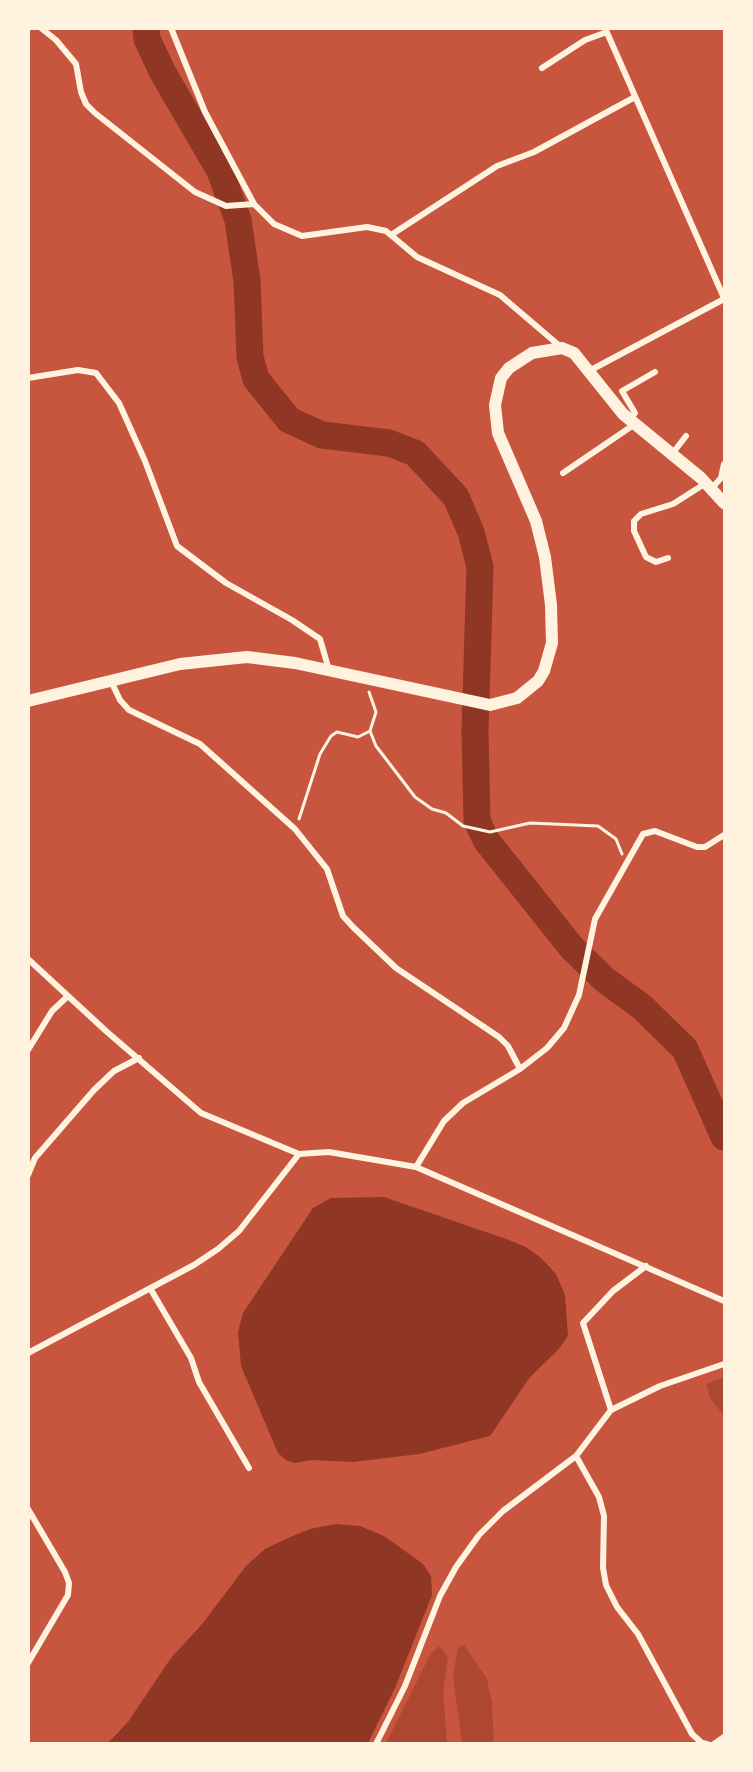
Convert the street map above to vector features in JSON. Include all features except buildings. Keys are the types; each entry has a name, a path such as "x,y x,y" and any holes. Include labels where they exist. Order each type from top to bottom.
{"main road":[{"path":"28,701 180,664 225,658 268,660 329,670 489,705 517,698 538,681 552,643 551,605 545,557 525,492 498,433 495,405 501,378 509,368 532,353 562,348 574,353 610,401 709,486 724,502"}],"street":[{"path":"41,28 57,40 76,64 81,92 86,104 95,113 195,192 226,206 254,204"},
{"path":"171,28 205,112 254,204 274,224 289,233 302,236 367,226 376,227 391,235 417,257 500,295 562,348"},
{"path":"542,68 585,40 606,30 634,97 673,177 724,298 589,371"},
{"path":"391,235 496,166 534,152 634,97"},
{"path":"28,378 78,370 96,373 119,403 145,461 177,546 226,583 292,620 320,639 329,670"},
{"path":"563,472 632,422 635,413 622,391 655,372"},
{"path":"672,454 686,436"},
{"path":"668,558 656,562 646,557 634,531 634,521 641,514 673,504 709,486 721,478 724,464"},
{"path":"111,681 120,700 129,710 200,744 295,829 327,869 343,916 352,927 396,968 499,1037 508,1046 520,1069"},
{"path":"416,1167 444,1121 463,1102 520,1069 547,1048 564,1028 573,1011 596,919 638,839 647,831 655,831 697,847 705,847 724,835"},
{"path":"28,959 201,1113 299,1154 329,1152 416,1167 724,1300"},
{"path":"28,1050 52,1011 68,996"},
{"path":"28,1175 35,1158 94,1090 114,1071 139,1058"},
{"path":"28,1353 194,1265 239,1231 299,1154"},
{"path":"611,1410 583,1323 613,1291 646,1266"},
{"path":"150,1288 190,1358 199,1382 249,1468"},
{"path":"376,1743 405,1686 440,1596 456,1567 479,1535 503,1511 576,1456 611,1410 660,1386 724,1364"},
{"path":"576,1456 598,1497 604,1516 603,1568 606,1585 616,1606 638,1634 692,1734 702,1743 707,1743"},
{"path":"28,1509 65,1572 69,1583 68,1595 28,1663"},
{"path":"714,1743 724,1737"}],"path":[{"path":"366,678 376,712 370,731 376,746 415,798 432,809 446,813 463,826 490,832 530,823 598,826 616,839 627,860"},
{"path":"295,829 320,754 331,736 337,732 358,737 370,731"}],"shaded area":[{"path":"384,1197 509,1240 526,1247 541,1258 556,1274 565,1295 568,1336 558,1350 530,1377 490,1436 419,1454 353,1462 311,1460 294,1463 278,1453 241,1366 238,1332 243,1313 313,1208 331,1198"},
{"path":"724,1377 724,1415 711,1400 706,1384"},
{"path":"336,1524 360,1526 384,1536 423,1564 431,1576 432,1595 395,1688 368,1743 108,1743 128,1722 171,1658 203,1623 246,1566 265,1549 288,1538 310,1529"},
{"path":"464,1645 487,1679 492,1704 494,1743 462,1743 453,1676 458,1647"},
{"path":"440,1646 448,1657 443,1691 447,1743 386,1743 431,1653"}],"waterway":[{"path":"146,28 147,39 163,73 220,171 238,220 247,281 250,357 256,379 289,420 322,435 389,443 415,453 456,497 471,532 480,567 475,731 477,821 486,840 572,948 605,980 642,1007 685,1049 724,1137"}]}
